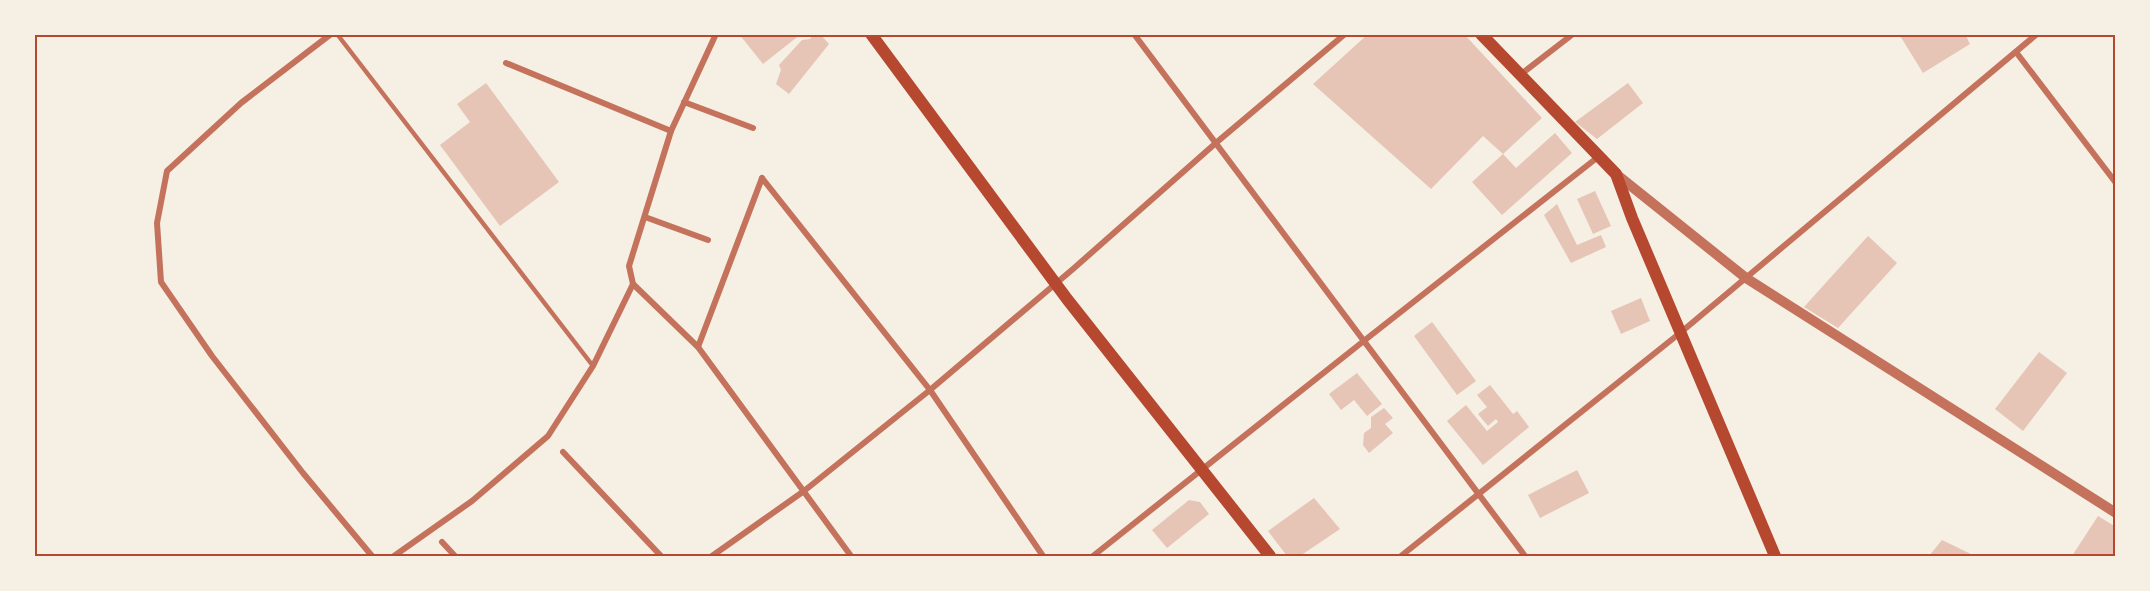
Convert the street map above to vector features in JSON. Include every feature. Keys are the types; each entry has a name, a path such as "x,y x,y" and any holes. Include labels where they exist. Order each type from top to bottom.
{"main road":[{"path":"871,34 1056,283 1201,471 1270,556"},
{"path":"1481,34 1616,174 1632,218 1775,556"}],"street":[{"path":"331,34 241,103 167,171 157,223 161,282 219,365 303,473 372,556"},
{"path":"716,34 671,131 628,266 633,284 698,347 851,556"},
{"path":"1134,34 1526,556"},
{"path":"712,556 804,491 930,390 1216,142 1345,34"},
{"path":"1520,76 1573,34"},
{"path":"1401,556 1680,333 2037,34"},
{"path":"2016,52 2115,183"},
{"path":"506,63 671,131"},
{"path":"684,102 753,128"},
{"path":"1093,556 1598,157"},
{"path":"1616,174 1746,278 2115,513"},
{"path":"698,347 762,178 930,390 1043,556"},
{"path":"645,217 708,240"},
{"path":"394,556 472,501 548,436 593,366 633,284"},
{"path":"563,452 661,556"},
{"path":"442,542 455,556"}],"lane":[{"path":"337,34 593,366"}],"building":[{"path":"739,34 801,34 763,64"},
{"path":"814,34 820,34 829,44 789,94 776,84 781,70 779,65 802,40 810,39"},
{"path":"1368,34 1464,34 1542,118 1503,154 1483,136 1431,189 1313,84"},
{"path":"1899,34 1965,34 1970,44 1923,73"},
{"path":"486,83 559,182 500,226 440,145 470,122 457,104"},
{"path":"1628,83 1643,103 1597,139 1575,122"},
{"path":"1555,133 1572,153 1502,215 1472,182 1503,154 1516,168"},
{"path":"1595,191 1611,226 1593,234 1577,199"},
{"path":"1557,204 1577,245 1601,235 1606,247 1571,263 1544,215"},
{"path":"1868,236 1897,263 1838,328 1804,307"},
{"path":"1641,298 1650,321 1621,334 1611,311"},
{"path":"1432,322 1476,381 1457,395 1414,336"},
{"path":"2039,352 2067,373 2023,431 1995,409"},
{"path":"1357,373 1382,404 1367,416 1354,400 1341,410 1329,394"},
{"path":"1490,385 1513,414 1517,411 1529,427 1483,465 1447,421 1466,405 1487,431 1498,422 1496,419 1488,426 1478,414 1487,407 1477,395"},
{"path":"1384,408 1393,418 1385,424 1393,433 1369,453 1363,445 1364,433 1371,428 1371,417"},
{"path":"1577,470 1589,493 1540,518 1528,495"},
{"path":"1314,498 1340,529 1300,556 1287,556 1268,531"},
{"path":"1189,500 1200,502 1209,514 1167,548 1152,530"},
{"path":"2098,516 2116,527 2116,556 2072,556"},
{"path":"1942,540 1975,556 1929,556"}]}
